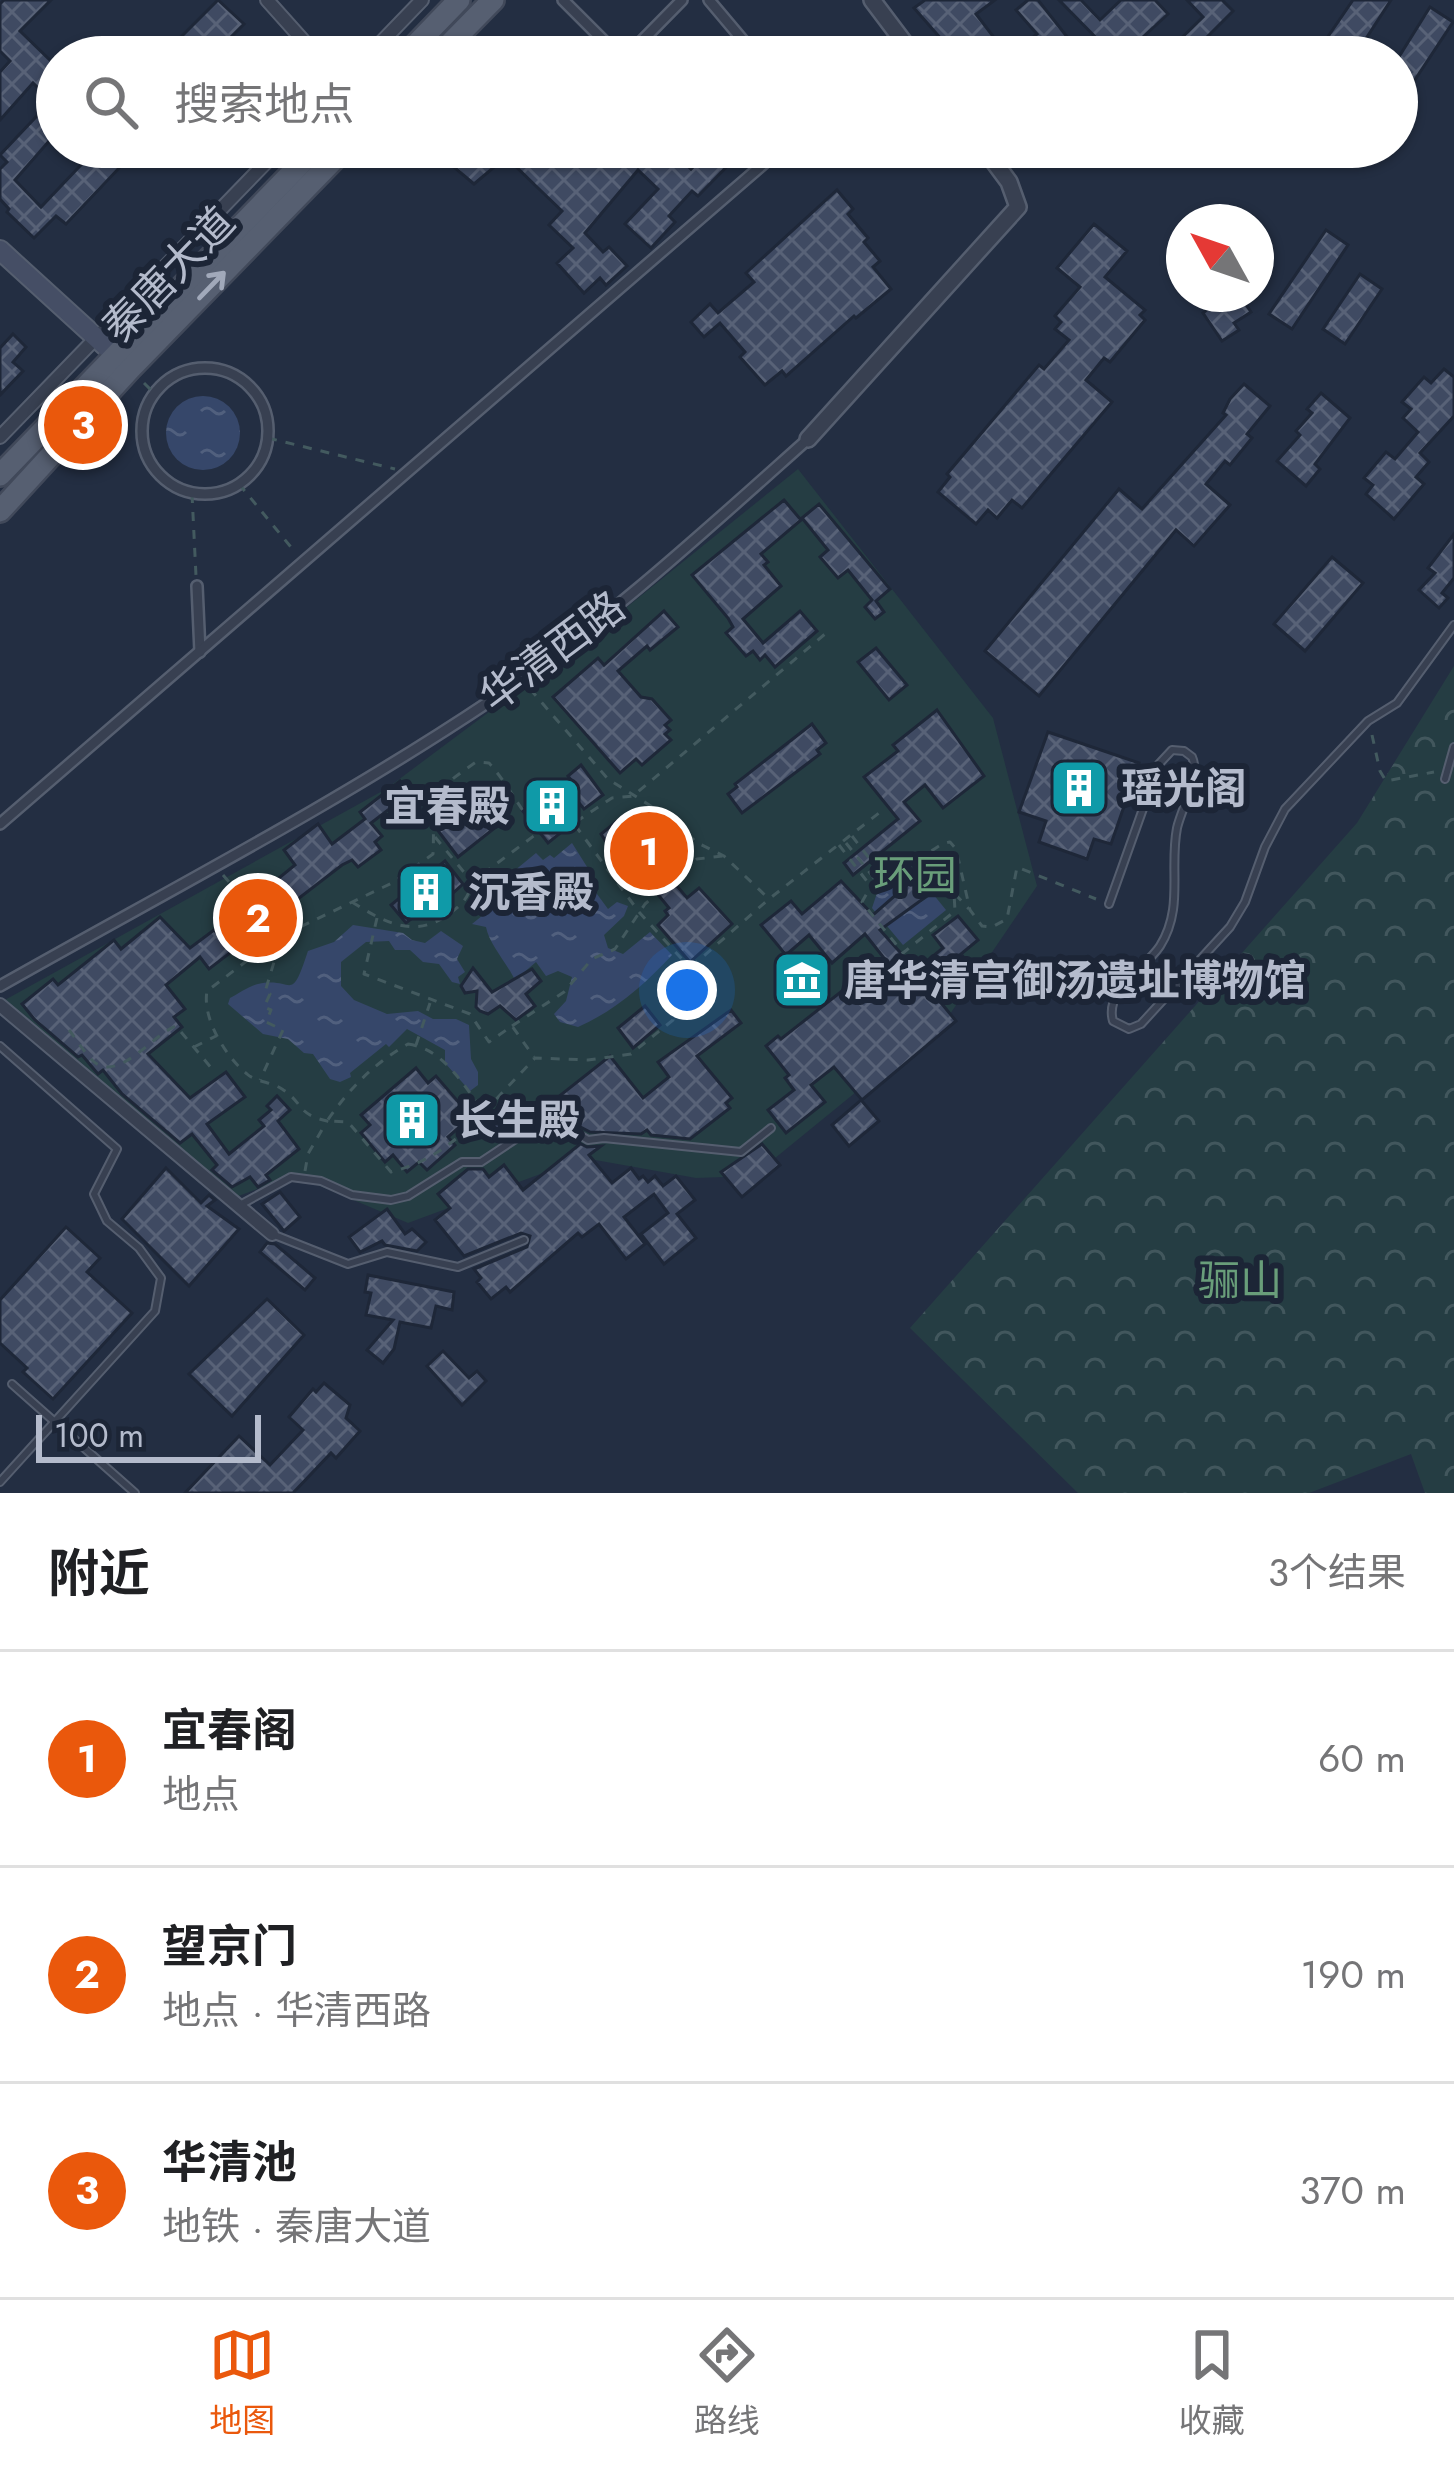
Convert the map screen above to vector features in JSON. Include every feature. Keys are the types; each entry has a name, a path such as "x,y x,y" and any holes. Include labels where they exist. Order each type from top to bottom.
{"main road":[{"path":"424,36 459,0"},
{"path":"457,36 493,0"},
{"name":"秦唐大道","path":"0,511 123,363 298,168"},
{"name":"秦唐大道","path":"0,476 324,168"},
{"path":"0,250 123,363"}],"street":[{"path":"267,0 299,36"},
{"path":"387,36 422,0"},
{"path":"563,0 601,36"},
{"path":"645,36 682,0"},
{"path":"709,0 739,36"},
{"path":"872,0 899,36"},
{"path":"0,437 261,168"},
{"path":"0,824 759,168"},
{"name":"华清西路","path":"0,986 336,796 521,679 617,604 808,439 1018,207 999,168"},
{"path":"224,370 243,380 259,397 267,417 268,439 262,460 239,484 212,494 192,494 173,487 147,458 142,438 150,400 181,373 224,370"},
{"path":"197,586 200,652"},
{"path":"0,1005 272,1234"}],"lane":[{"path":"1109,904 1160,764 1172,751 1184,751 1196,766 1176,832 1177,901 1160,947 1110,1008 1112,1021 1129,1029 1141,1024 1230,927 1286,809 1368,721 1397,703 1454,625"},
{"path":"1444,779 1454,747"},
{"path":"0,1046 117,1149 94,1194 106,1221 139,1248 161,1278 155,1310 0,1482"},
{"path":"240,1205 291,1177 321,1181 352,1195 391,1200 408,1196 462,1162 481,1162 538,1124 555,1120 588,1140 741,1151 771,1128"},
{"path":"272,1234 348,1264 386,1252 458,1267 524,1240"},
{"path":"12,1384 135,1493"}],"path":[{"path":"268,439 412,472"},
{"path":"239,484 304,564"},
{"path":"192,494 197,586"},
{"path":"351,901 376,918 431,927 467,900 472,882 539,832 574,823 612,798 633,796 825,634"},
{"path":"521,679 608,779 673,820 696,842 724,856 769,899"},
{"path":"1368,721 1386,781 1431,770 1444,779"},
{"path":"539,832 517,807 500,775 488,763 476,762 438,791 429,808 433,854 392,883 277,938 207,991 205,1002 217,1036 247,1074 284,1090 308,1117 348,1122 391,1172 424,1163 462,1135 535,1058 588,1060 631,1054 674,1020 665,996 690,969 769,899 879,813"},
{"path":"574,823 640,912 690,969"},
{"path":"851,835 880,873"},
{"path":"434,836 472,882"},
{"path":"844,840 875,879"},
{"path":"954,893 955,911 903,953 862,902 880,873 941,843 953,845 970,910"},
{"path":"838,844 871,886"},
{"path":"923,855 978,923 987,927 1007,919 1017,867 1109,904"},
{"path":"376,918 364,974 470,1014 489,1042 563,992 583,967 615,949 640,912 697,859 724,856"},
{"path":"214,865 277,938"},
{"path":"260,1080 283,1030 266,1022 272,1010 264,1007 277,938"},
{"path":"417,1042 430,1001"},
{"path":"69,1030 95,1064 104,1067 130,1058 176,1026 213,1070"},
{"path":"512,1027 535,1058"},
{"path":"194,1048 217,1036"},
{"path":"304,1176 308,1154 351,1087 380,1060 408,1044 417,1042 444,1062 484,1112"}],"green space":[{"name":"环园","path":"798,469 993,718 1037,886 948,1017 753,1176 696,1178 584,1158 408,1223 294,1175 236,1197 3,1001 386,789 601,628"},
{"name":"骊山","path":"1454,666 1454,1493 1425,1493 1411,1454 1309,1493 1078,1493 910,1328 1357,823"}],"water":[{"path":"203,396 229,407 240,433 229,459 203,470 177,459 166,433 177,407"},
{"path":"572,843 589,870 583,875 608,909 617,902 628,906 604,935 608,948 623,954 650,932 672,955 629,996 578,1027 560,1022 554,1014 566,1001 572,977 558,971 546,976 536,962 515,980 486,927 472,924 493,907 491,903 498,898 491,890 536,853 543,860 550,855 554,858"},
{"path":"912,868 917,874 907,884 921,902 933,894 946,910 903,945 887,926 913,905 876,913 872,908 881,881"},
{"path":"353,925 403,933 425,943 441,931 463,946 457,959 465,972 458,977 460,984 452,982 439,964 423,962 410,950 395,950 389,941 366,942 341,962 341,986 354,1000 387,1014 418,1011 433,1019 456,1019 469,1025 471,1059 478,1072 478,1085 470,1091 445,1063 445,1050 407,1029 340,1082 330,1079 313,1054 304,1053 288,1039 263,1034 228,1004 230,998 255,985 294,984 308,951 334,942"}],"building":[{"path":"4,0 51,0 20,31 36,47 36,86 33,83 0,120 0,72 10,61 0,51 0,4"},
{"path":"218,0 244,24 232,36 182,36"},
{"path":"925,0 995,0 976,14 993,36 939,36 914,8"},
{"path":"1028,0 1038,0 1066,36 1035,36 1016,10"},
{"path":"1059,0 1081,0 1100,20 1121,0 1155,0 1168,14 1144,36 1094,36"},
{"path":"1187,0 1222,0 1233,11 1208,36 1184,36 1203,17"},
{"path":"1353,0 1391,0 1368,36 1328,36"},
{"path":"1430,7 1453,22 1418,75 1418,36 1412,36"},
{"path":"36,117 36,156 15,180 41,207 78,168 119,168 66,224 56,216 34,238 0,199 0,169 7,162 0,155"},
{"path":"455,168 493,168 474,184"},
{"path":"517,168 725,168 698,196 692,191 669,216 675,222 651,248 625,224 658,189 638,170 585,233 603,252 609,247 627,266 606,285 600,278 584,293 557,263 573,248 549,225 562,211"},
{"path":"837,190 853,209 848,214 868,238 864,242 880,261 873,267 891,289 786,376 782,371 765,385 740,357 745,352 720,323 704,337 691,322 710,304 718,313 754,282 746,273"},
{"path":"1094,224 1127,251 1105,277 1145,310 1140,315 1145,320 1110,362 1104,358 1086,380 1112,402 1022,508 1012,500 997,518 988,510 976,524 938,492 950,477 947,474 1039,365 1044,369 1069,340 1055,329 1061,322 1055,316 1080,287 1057,268"},
{"path":"1326,230 1348,245 1292,329 1269,314"},
{"path":"1360,274 1382,289 1345,344 1323,329"},
{"path":"1251,312 1234,323 1239,330 1222,341 1203,313"},
{"path":"13,334 26,347 13,362 23,371 0,395 0,348"},
{"path":"1444,369 1454,377 1454,416 1420,453 1429,462 1416,477 1424,484 1394,519 1366,494 1373,485 1364,478 1386,452 1395,459 1418,432 1403,418 1411,409 1402,402 1424,377 1431,383"},
{"path":"1244,384 1270,406 1230,465 1225,461 1206,484 1230,505 1194,546 1176,530 1039,696 985,651 1119,489 1142,509 1226,415 1230,399"},
{"path":"1321,393 1350,418 1315,464 1320,469 1306,486 1277,461 1300,435 1296,431 1312,413 1307,409"},
{"path":"784,500 801,520 761,554 781,586 743,619 763,643 800,611 817,631 775,667 765,655 760,660 753,651 746,656 726,633 733,627 728,618 692,575"},
{"path":"819,504 890,589 876,601 884,612 875,619 865,607 872,600 848,570 838,578 820,557 828,550 802,518"},
{"path":"1454,534 1454,578 1442,593 1448,598 1439,608 1419,590 1435,573 1428,568"},
{"path":"1332,557 1363,583 1305,651 1274,624"},
{"path":"664,611 678,627 618,671 671,720 665,734 671,740 642,765 636,759 620,773 553,697 598,658 604,665"},
{"path":"876,648 907,685 889,700 858,662"},
{"path":"937,710 984,776 943,808 925,785 904,802 920,821 853,875 844,863 898,819 864,777 898,751 893,745"},
{"path":"812,724 826,743 817,750 820,754 742,813 728,794 735,784"},
{"name":"瑶光阁","path":"1048,732 1139,763 1111,844 1094,839 1087,859 1039,842 1046,821 1019,812"},
{"name":"宜春殿","path":"581,765 603,795 562,818 569,826 548,843 522,810 544,793 548,798"},
{"path":"400,781 409,794 371,823 382,836 375,842 381,850 358,867 352,860 342,865 277,915 284,924 250,950 244,942 209,969 200,957 166,985 185,1009 174,1017 182,1027 148,1054 190,1098 226,1072 245,1097 207,1124 229,1154 264,1126 259,1120 277,1096 290,1110 278,1121 299,1149 258,1187 250,1177 232,1187 212,1170 217,1165 192,1134 180,1143 122,1094 103,1070 98,1074 22,1004 53,979 58,985 114,940 121,949 160,917 190,948 214,930 217,933 277,886 274,882 295,865 284,850 318,824 332,844 365,819 360,812"},
{"path":"481,787 506,819 458,857 433,824"},
{"path":"623,816 642,838 654,828 669,846 675,841 689,859 671,879 687,898 699,888 732,924 690,962 658,925 669,908 638,870 629,877 601,834"},
{"name":"沉香殿","path":"445,861 463,884 425,918 420,912 406,923 391,905"},
{"path":"923,871 938,888 880,930 916,970 943,948 933,935 958,916 978,940 961,954 968,963 932,992 956,1021 862,1100 834,1067 811,1085 825,1102 786,1133 768,1110 794,1090 785,1078 789,1075 766,1046 884,958 865,934 832,963 809,935 786,955 761,925 791,901 802,914 841,881 873,915"},
{"path":"473,968 492,992 532,969 541,981 526,994 535,1006 516,1020 500,1006 488,1014 480,1011 477,991 465,993 461,986"},
{"path":"645,1006 660,1025 633,1048 618,1028"},
{"path":"731,1010 741,1023 697,1056 732,1098 726,1103 730,1108 690,1139 651,1135 647,1130 641,1134 590,1132 548,1105 610,1056 643,1098 669,1077 658,1062"},
{"name":"长生殿","path":"416,1068 428,1083 436,1076 461,1105 453,1112 463,1124 448,1137 455,1145 427,1170 419,1162 407,1172 393,1155 385,1162 361,1133 370,1125 361,1115"},
{"path":"542,1098 551,1109 503,1138 491,1123 520,1099 528,1109"},
{"path":"861,1100 879,1121 849,1146 832,1125"},
{"path":"577,1142 601,1146 589,1155 612,1183 631,1168 639,1179 643,1176 648,1182 655,1176 663,1186 676,1176 695,1200 677,1214 696,1238 664,1264 641,1234 668,1213 654,1194 624,1217 645,1244 626,1259 599,1224 582,1237 578,1233 510,1292 506,1287 491,1299 477,1282 481,1278 474,1269 527,1247 530,1236 521,1233 464,1256 435,1220 450,1208 438,1194 468,1169 483,1169 489,1177 504,1165 523,1190"},
{"path":"762,1144 780,1165 742,1197 721,1172"},
{"path":"166,1168 201,1203 209,1195 215,1200 207,1206 239,1229 189,1286 122,1219"},
{"path":"280,1192 300,1217 284,1231 262,1204"},
{"path":"387,1209 405,1234 412,1229 426,1242 417,1251 382,1241 360,1252 349,1237"},
{"path":"66,1227 100,1258 87,1272 132,1313 53,1399 0,1343 0,1300"},
{"path":"267,1243 275,1244 315,1278 305,1290 260,1252"},
{"path":"368,1275 454,1292 452,1310 436,1306 431,1328 400,1322 394,1349 383,1363 367,1350 393,1320 366,1315 371,1293 365,1292"},
{"path":"267,1299 304,1335 232,1416 189,1374"},
{"path":"443,1351 469,1378 477,1371 486,1381 462,1405 427,1366"},
{"path":"324,1383 350,1405 346,1418 360,1431 293,1493 185,1493 239,1436 270,1465 303,1430 289,1417"}],"place":[{"name":"华清池","path":"83,425"},
{"name":"瑶光阁","path":"1079,788"},
{"name":"宜春殿","path":"552,806"},
{"name":"宜春阁","path":"649,851"},
{"name":"沉香殿","path":"426,892"},
{"name":"望京门","path":"258,918"},
{"name":"唐华清宫御汤遗址博物馆","path":"802,980"},
{"name":"长生殿","path":"412,1120"}]}
